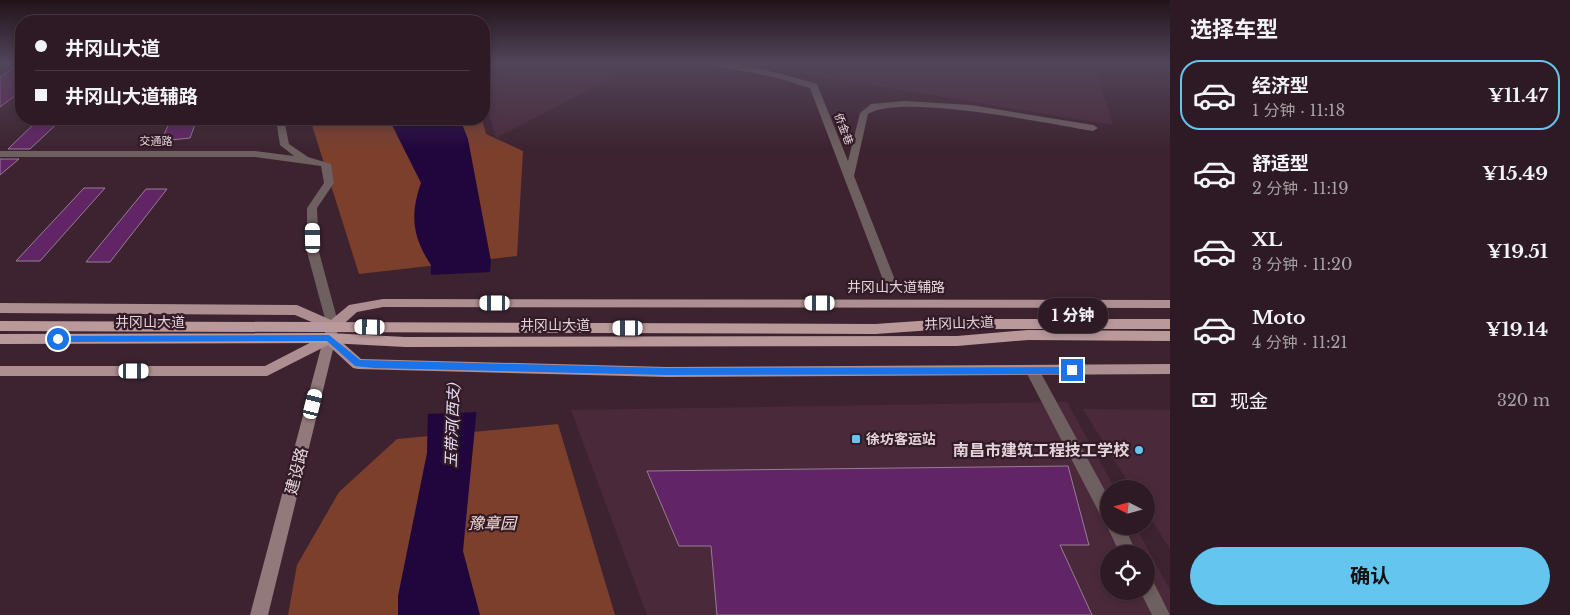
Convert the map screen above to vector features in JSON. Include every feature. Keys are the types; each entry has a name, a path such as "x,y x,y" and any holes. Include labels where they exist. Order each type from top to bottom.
{"highway":[{"name":"井冈山大道","path":"507,335 875,329 948,324 1170,324"},
{"name":"井冈山大道","path":"0,326 406,335 957,341 1028,335 1170,336"},
{"name":"井冈山大道","path":"0,339 331,332"}],"main road":[{"name":"井冈山大道辅路","path":"0,371 267,371 331,332 353,308 383,304 1170,304"},
{"path":"0,308 297,310 331,332 358,364 667,372 1170,369"},
{"name":"建设路","path":"259,615 331,332"}],"street":[{"name":"侨金巷","path":"816,92 891,285"},
{"path":"849,176 864,113 874,106 905,104 971,108 1093,128"},
{"path":"281,125 286,145 305,159 326,164 329,182 312,208 313,252 331,332"},
{"name":"交通路","path":"0,154 255,154 311,160"},
{"path":"1032,370 1100,498"},
{"path":"1154,600 1162,615"}],"shaded area":[{"path":"490,92 586,92 496,138 490,116"},
{"path":"912,92 1103,92 1113,125"},
{"name":"徐坊客运站","path":"1067,402 1110,480 1100,480 1100,535 1140,535 1145,545 1100,545 1100,600 1155,600 1155,563 1170,590 1170,615 647,615 571,410"},
{"name":"南昌市建筑工程技工学校","path":"1083,409 1170,410 1170,549 1155,525 1155,480 1126,480"}],"green space":[{"path":"312,125 484,125 486,134 523,151 517,256 359,274"},
{"name":"豫章园","path":"558,424 615,615 288,615 297,565 339,492 397,439"}],"water":[{"name":"玉带河(西支)","path":"392,125 462,125 468,139 491,261 463,551 480,615 398,615 398,596 427,453 431,265 420,245 415,225 415,205 421,183"}],"pier":[{"path":"492,272 478,412 425,414 428,275"}],"building":[{"path":"0,92 15,92 15,96 0,107"},
{"path":"33,125 56,125 30,149 8,149"},
{"path":"168,125 195,125 190,138 161,141"},
{"path":"0,159 19,159 0,175"},
{"path":"84,188 105,188 40,261 16,261"},
{"path":"146,189 167,189 110,262 86,262"},
{"path":"1068,466 1089,545 1060,545 1092,615 717,615 711,546 679,546 647,471"}],"place":[{"name":"徐坊客运站","path":"856,439"},
{"name":"南昌市建筑工程技工学校","path":"1139,450"}],"route":[{"path":"58,339 329,338 358,364 667,372 1072,370"}]}
